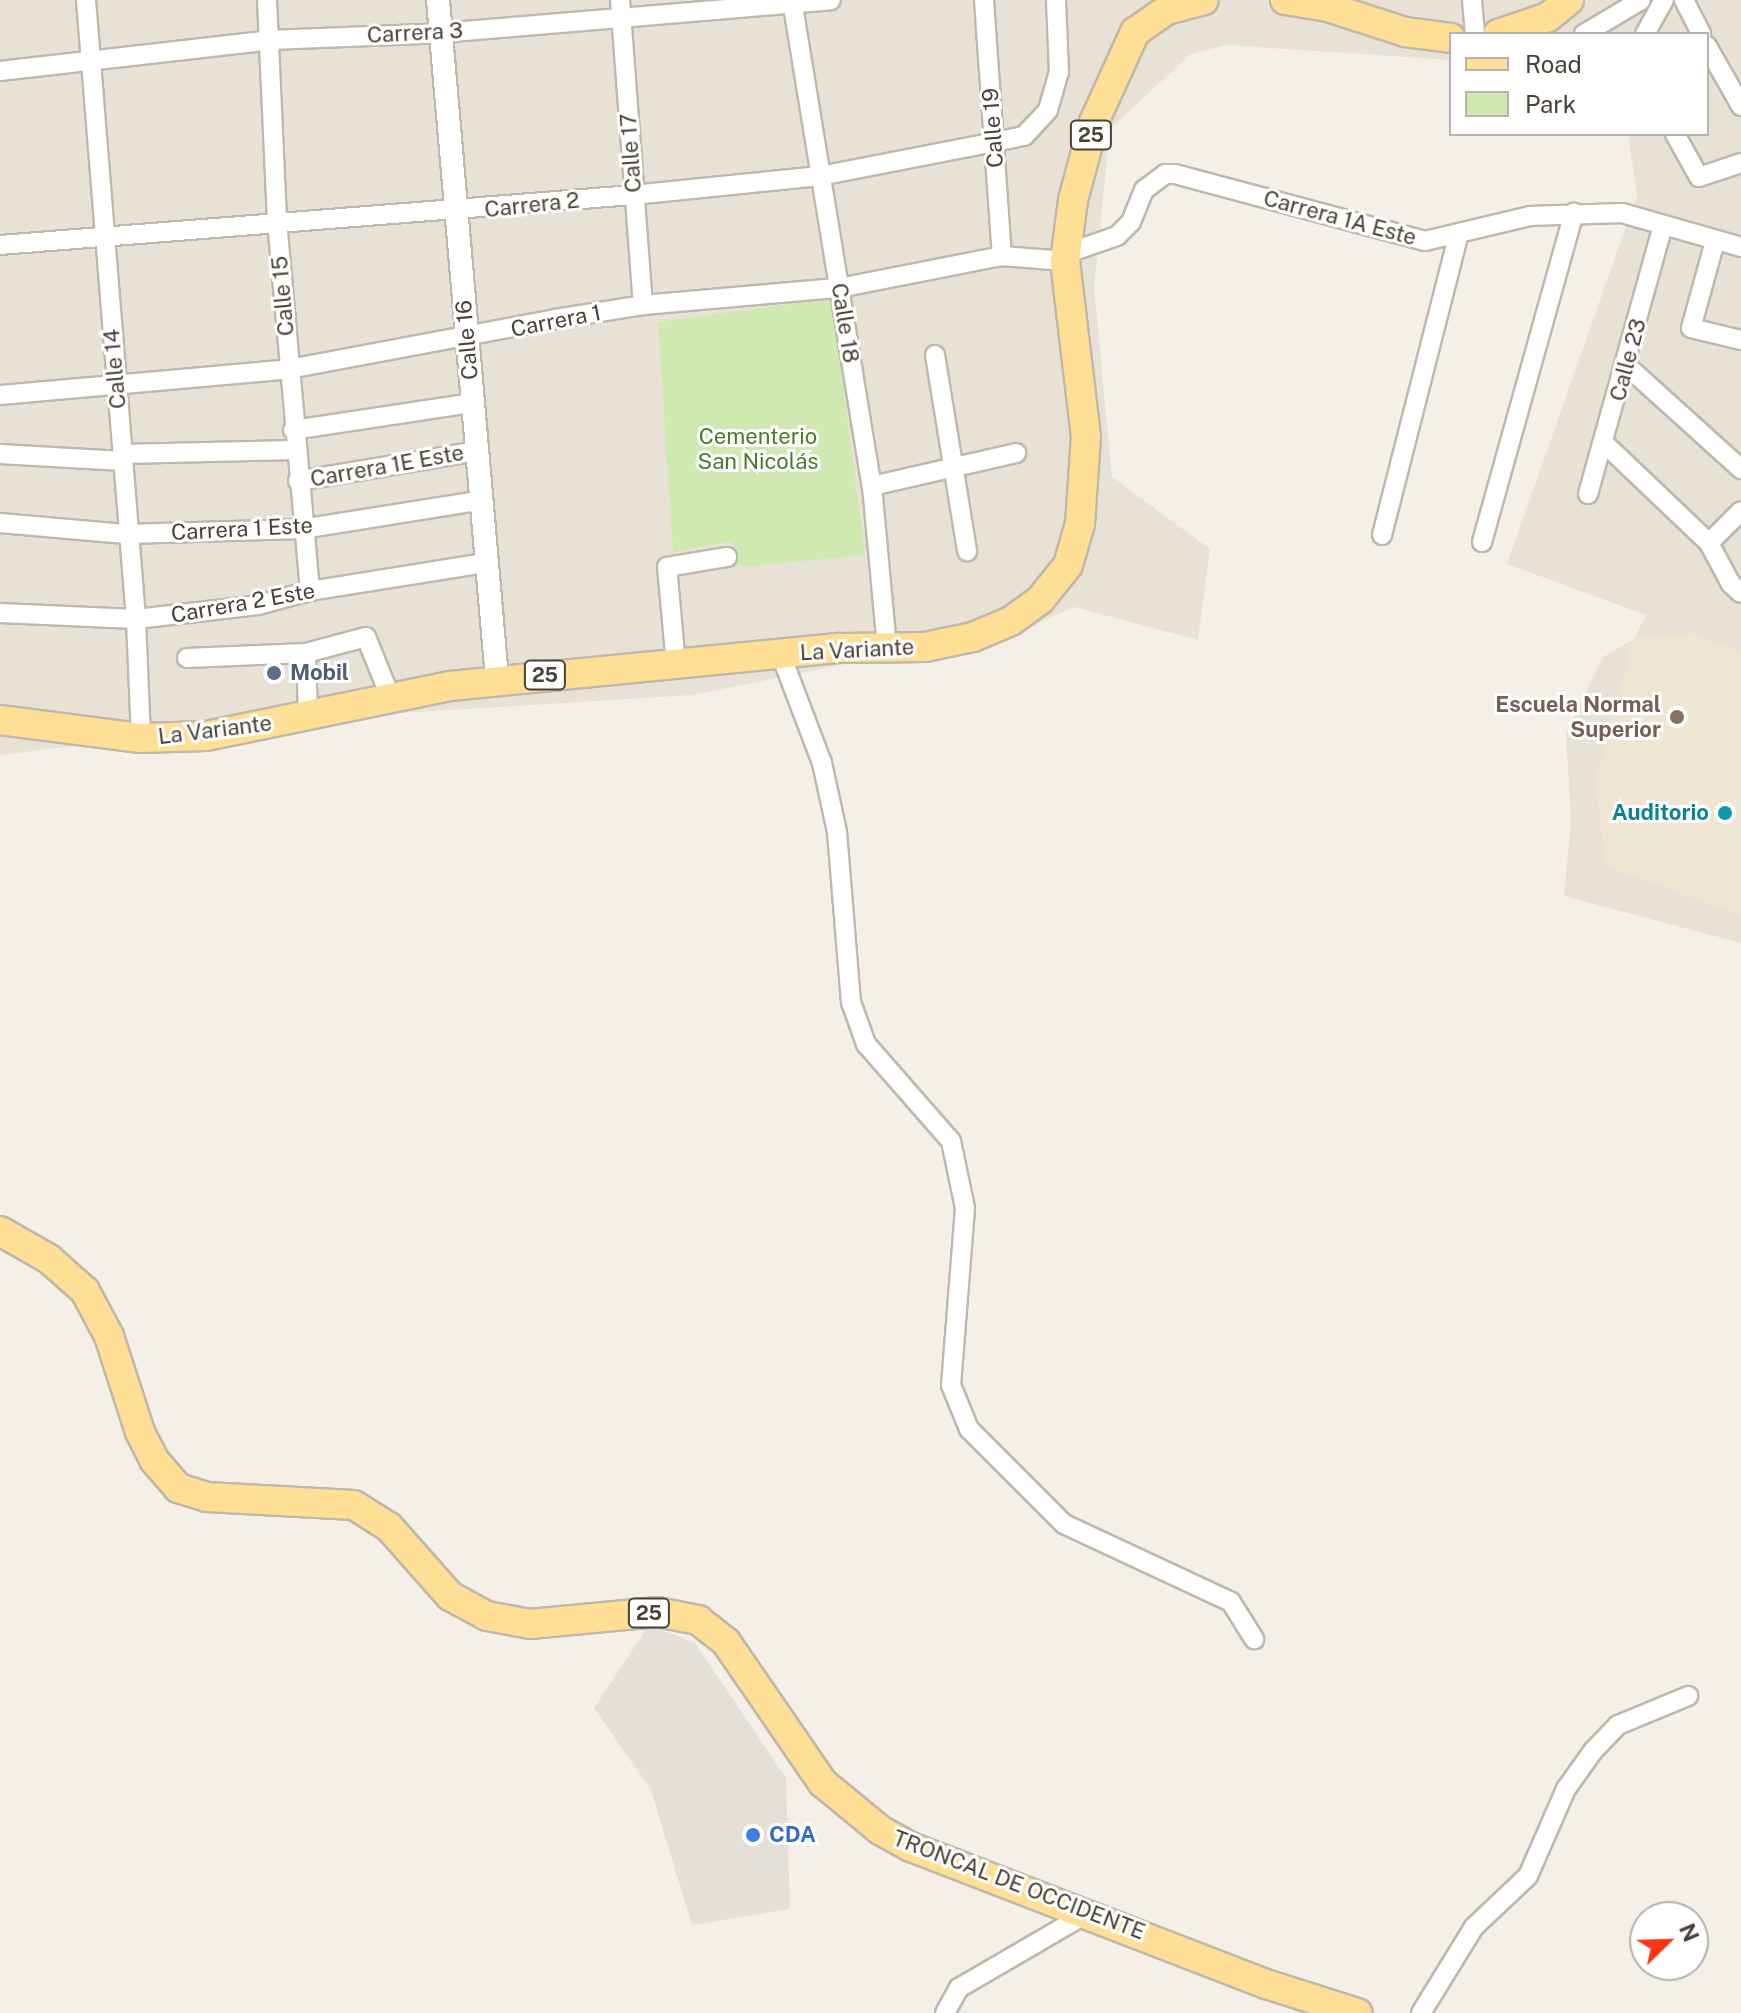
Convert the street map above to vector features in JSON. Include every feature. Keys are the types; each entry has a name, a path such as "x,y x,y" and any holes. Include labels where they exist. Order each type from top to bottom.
{"main road":[{"name":"La Variante","path":"0,720 141,738 206,736 390,696 497,679 887,647 973,637 1011,621 1040,600 1068,565 1086,485 1086,437 1065,258 1073,200 1094,122 1123,49 1147,10 1204,0"},
{"path":"1285,0 1328,3 1405,32 1449,38"},
{"path":"1504,32 1548,17 1569,0"},
{"name":"TRONCAL DE OCCIDENTE","path":"0,1231 49,1259 85,1291 109,1336 140,1432 154,1460 178,1488 207,1497 354,1505 389,1527 450,1596 487,1616 530,1624 657,1612 698,1620 726,1642 797,1750 850,1808 911,1847 1266,1984 1357,2013"}],"street":[{"name":"Calle 14","path":"86,0 126,534 136,619 141,738"},
{"name":"Calle 15","path":"267,0 277,221 293,430 310,591"},
{"name":"Calle 16","path":"438,0 483,500 484,563 497,679"},
{"name":"Carrera 3","path":"0,71 91,63 270,40 441,33 621,7 831,0"},
{"name":"Calle 19","path":"984,0 1002,256"},
{"name":"Carrera 2","path":"0,245 277,221 455,213 820,176 1024,136 1048,110 1059,72 1056,0"},
{"path":"1472,0 1475,32"},
{"path":"1587,32 1641,0"},
{"path":"1646,32 1664,0"},
{"path":"1684,0 1700,32"},
{"name":"Calle 18","path":"792,3 872,486 887,647"},
{"name":"Calle 17","path":"621,7 643,305"},
{"path":"1709,50 1741,106"},
{"path":"1676,136 1699,177 1741,163"},
{"name":"Carrera 1A Este","path":"1065,258 1117,236 1131,222 1144,190 1165,174 1175,174 1425,241 1458,236 1505,221 1574,213 1622,213 1741,247"},
{"path":"1482,542 1574,213"},
{"name":"Calle 23","path":"1588,494 1627,366 1663,225"},
{"path":"1382,535 1458,236"},
{"path":"1715,241 1691,328 1741,340"},
{"name":"Carrera 1","path":"0,395 289,369 643,305 839,288 1002,256 1065,258"},
{"path":"935,355 967,551"},
{"path":"1627,366 1741,469"},
{"path":"293,430 472,403"},
{"path":"1605,444 1709,543 1731,584 1741,593"},
{"path":"0,454 122,457 295,450"},
{"name":"Carrera 1E Este","path":"298,481 477,451"},
{"path":"872,486 1016,453"},
{"name":"Carrera 1 Este","path":"0,523 126,534 302,529 483,500"},
{"path":"1709,543 1741,511"},
{"path":"676,665 667,567 727,557"},
{"name":"Carrera 2 Este","path":"0,613 136,619 258,605 310,591 484,563"},
{"path":"187,658 306,653 366,637 390,696"},
{"path":"306,653 308,716"},
{"path":"781,655 822,763 837,832 851,1002 866,1044 951,1141 965,1208 951,1385 969,1429 1064,1524 1231,1602 1254,1639"},
{"path":"1421,2013 1474,1927 1528,1876 1566,1789 1593,1751 1618,1725 1688,1696"},
{"path":"945,2013 959,1988 1086,1914"}],"shaded area":[{"path":"0,0 1741,0 1741,943 1564,896 1571,823 1566,733 1603,657 1634,639 1646,615 1507,564 1637,195 1628,136 1709,136 1709,32 1449,32 1449,60 1225,45 1191,54 1110,129 1094,287 1112,477 1210,549 1198,640 1074,607 1031,627 692,695 289,720 0,755"},
{"name":"Escuela Normal Superior","path":"1693,633 1741,652 1741,915 1606,867 1595,781 1634,639"},
{"path":"649,1625 695,1643 786,1778 790,1909 692,1925 651,1790 594,1708"}],"green space":[{"name":"Cementerio San Nicolás","path":"832,298 865,555 737,567 733,541 673,552 658,322"}],"place":[{"name":"Mobil","path":"274,673"},
{"name":"Escuela Normal Superior","path":"1677,717"},
{"name":"Auditorio","path":"1725,813"},
{"name":"CDA","path":"753,1835"}]}
